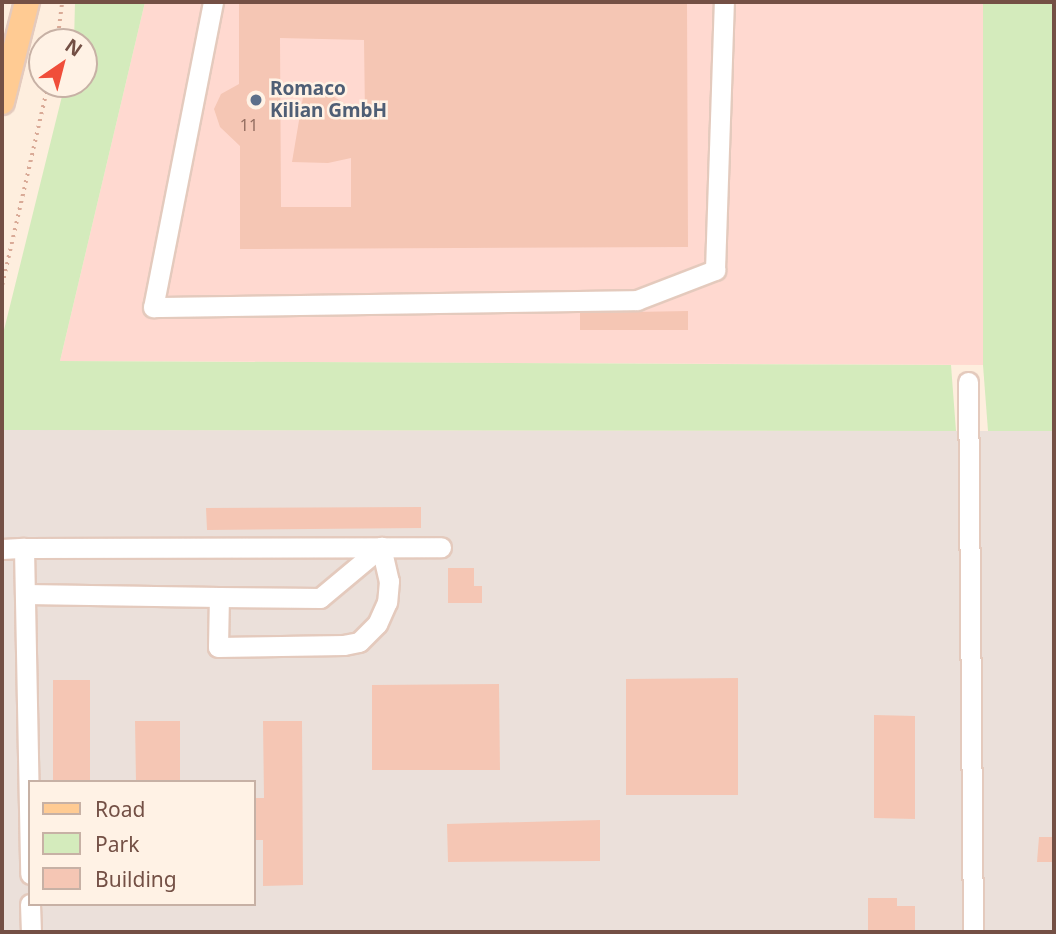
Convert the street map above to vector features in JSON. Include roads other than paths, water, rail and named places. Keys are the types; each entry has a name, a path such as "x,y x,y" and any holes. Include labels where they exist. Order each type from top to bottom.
{"main road":[{"path":"2,102 22,9"}],"lane":[{"path":"213,2 153,307 637,300 715,270 724,2"},
{"path":"968,382 973,932"},
{"path":"25,594 320,598 381,547"},
{"path":"219,597 218,647 344,645 359,642 377,624 387,602 389,581 381,547"},
{"path":"2,549 441,547"},
{"path":"24,548 28,780"},
{"path":"30,906 31,932"}],"place":[{"name":"Romaco Kilian GmbH","path":"256,100"}]}
